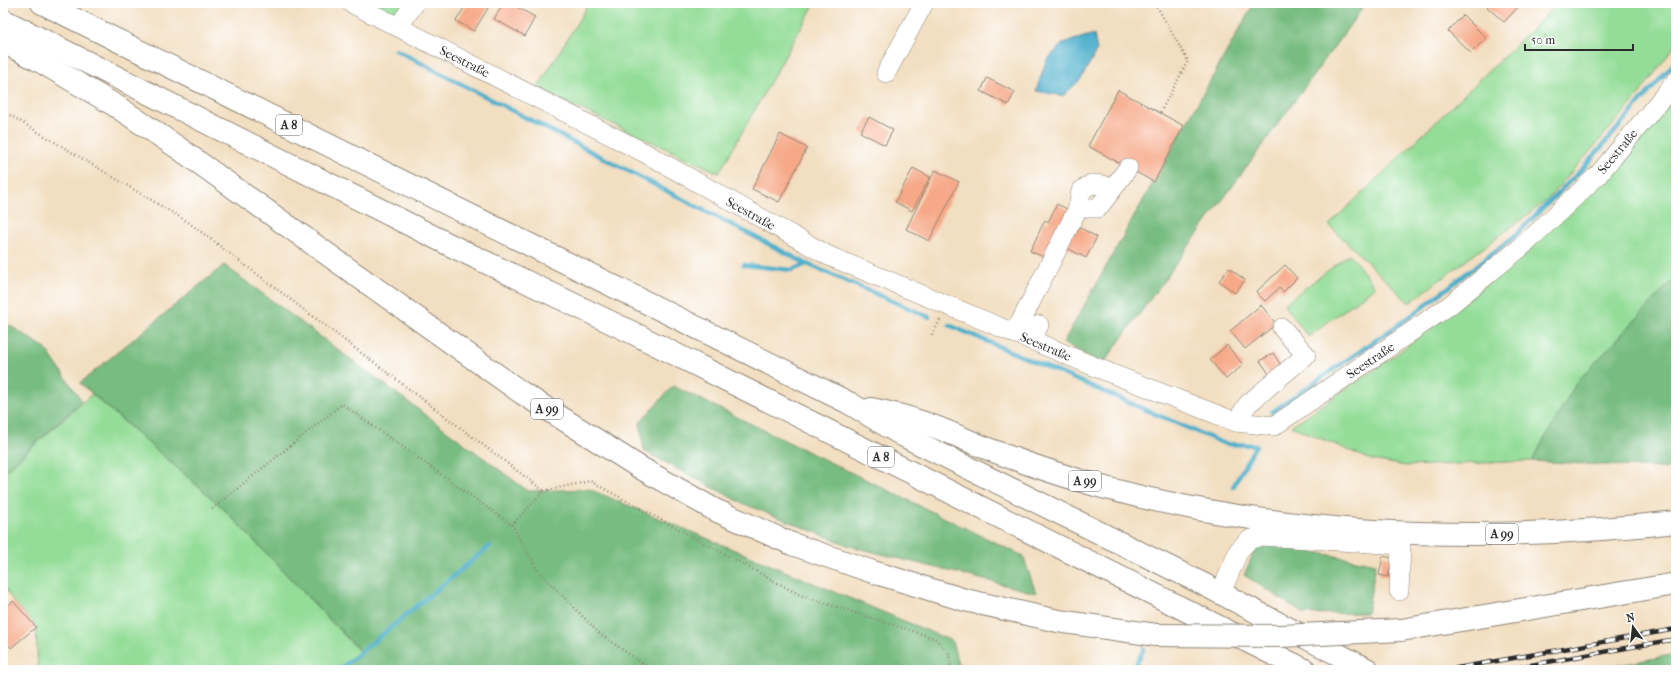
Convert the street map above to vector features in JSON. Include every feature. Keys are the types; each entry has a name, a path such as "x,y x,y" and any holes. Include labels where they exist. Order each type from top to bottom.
{"highway":[{"name":"A 8","path":"42,3 849,403 904,436 1221,593 1368,670"},
{"name":"A 8","path":"3,20 454,247 631,332 1306,670"},
{"name":"A 99","path":"3,42 38,60 116,106 177,147 522,393 639,467 715,510 792,544 873,572 965,600 1058,621 1156,635 1281,636 1402,630 1676,584"},
{"name":"A 99","path":"849,403 917,420 997,452 1101,487 1212,512 1329,529 1459,536 1560,532 1676,522"}],"street":[{"name":"Seestraße","path":"351,3 645,153 829,256 1013,333 1035,332 1236,422 1274,426 1450,305 1526,243 1599,174 1676,81"},
{"path":"398,27 415,3"},
{"path":"886,73 924,3"},
{"path":"1013,333 1020,323 1078,208 1080,192 1090,184 1103,185 1109,194 1128,168"},
{"path":"1236,422 1248,404 1306,355 1282,328"},
{"path":"1221,593 1239,550 1249,540 1262,536 1401,546 1398,591"}],"path":[{"path":"1155,3 1188,61 1160,113"},
{"path":"3,111 188,222 544,491"},
{"path":"212,509 342,404 512,525 538,571 600,634 652,670"},
{"path":"512,525 544,491 590,481 800,595 934,638 949,652 951,670"}],"green space":[{"path":"371,3 411,3 401,17"},
{"path":"589,3 815,3 719,173 537,89"},
{"path":"1254,3 1366,3 1103,364 1063,343"},
{"path":"1559,3 1676,3 1676,44 1635,100 1546,201 1409,303 1329,225"},
{"path":"1676,92 1676,277 1577,382 1532,461 1406,466 1372,460 1291,426 1389,360 1522,257"},
{"path":"1350,254 1375,287 1308,337 1284,304"},
{"path":"224,265 528,491 589,489 952,641 959,668 954,670 341,670 361,652 222,507 80,383"},
{"path":"1676,277 1676,469 1532,461 1577,382"},
{"path":"3,321 45,348 82,401 3,473"},
{"path":"673,386 1023,556 1036,593 850,546 742,503 644,451 640,422"},
{"path":"92,394 222,507 361,653 339,670 38,670 36,627 13,601 3,585 3,473"},
{"path":"1259,541 1376,564 1367,613 1304,614 1244,575"},
{"path":"1676,654 1676,670 1594,670"}],"water":[{"path":"1094,34 1097,50 1081,79 1063,96 1036,91 1046,61 1063,43"}],"building":[{"path":"467,3 491,3 474,31 456,21"},
{"path":"503,3 510,3 535,17 525,36 494,19"},
{"path":"1490,3 1521,4 1504,22 1487,7"},
{"path":"1463,15 1486,38 1471,53 1448,31"},
{"path":"987,78 1015,92 1008,105 981,91"},
{"path":"1118,90 1184,126 1154,182 1088,146"},
{"path":"869,117 893,130 885,145 860,132"},
{"path":"780,134 807,148 779,202 752,189"},
{"path":"913,168 930,177 912,211 895,202"},
{"path":"935,170 959,182 929,241 906,229"},
{"path":"1057,204 1069,210 1046,258 1030,251 1045,220 1048,222"},
{"path":"1075,225 1097,237 1086,258 1065,247"},
{"path":"1285,265 1297,278 1283,292 1279,288 1265,301 1256,292"},
{"path":"1229,268 1245,280 1235,293 1219,281"},
{"path":"1261,305 1276,324 1245,349 1230,331"},
{"path":"1227,345 1243,365 1226,379 1210,360"},
{"path":"1273,353 1282,367 1270,375 1260,361"},
{"path":"1383,556 1392,558 1388,577 1379,575"},
{"path":"13,601 36,627 11,648 3,638 3,610"},
{"path":"3,663 11,670 3,670"}],"waterway":[{"path":"396,50 807,264"},
{"path":"1272,412 1415,313 1516,235 1585,166 1676,61"},
{"path":"744,265 792,270 807,264 929,317"},
{"path":"949,325 1225,444 1256,445 1233,487"},
{"path":"339,670 490,546"},
{"path":"1133,670 1144,649"}],"railway":[{"path":"1446,670 1676,629"},
{"path":"1503,670 1676,639"}]}
